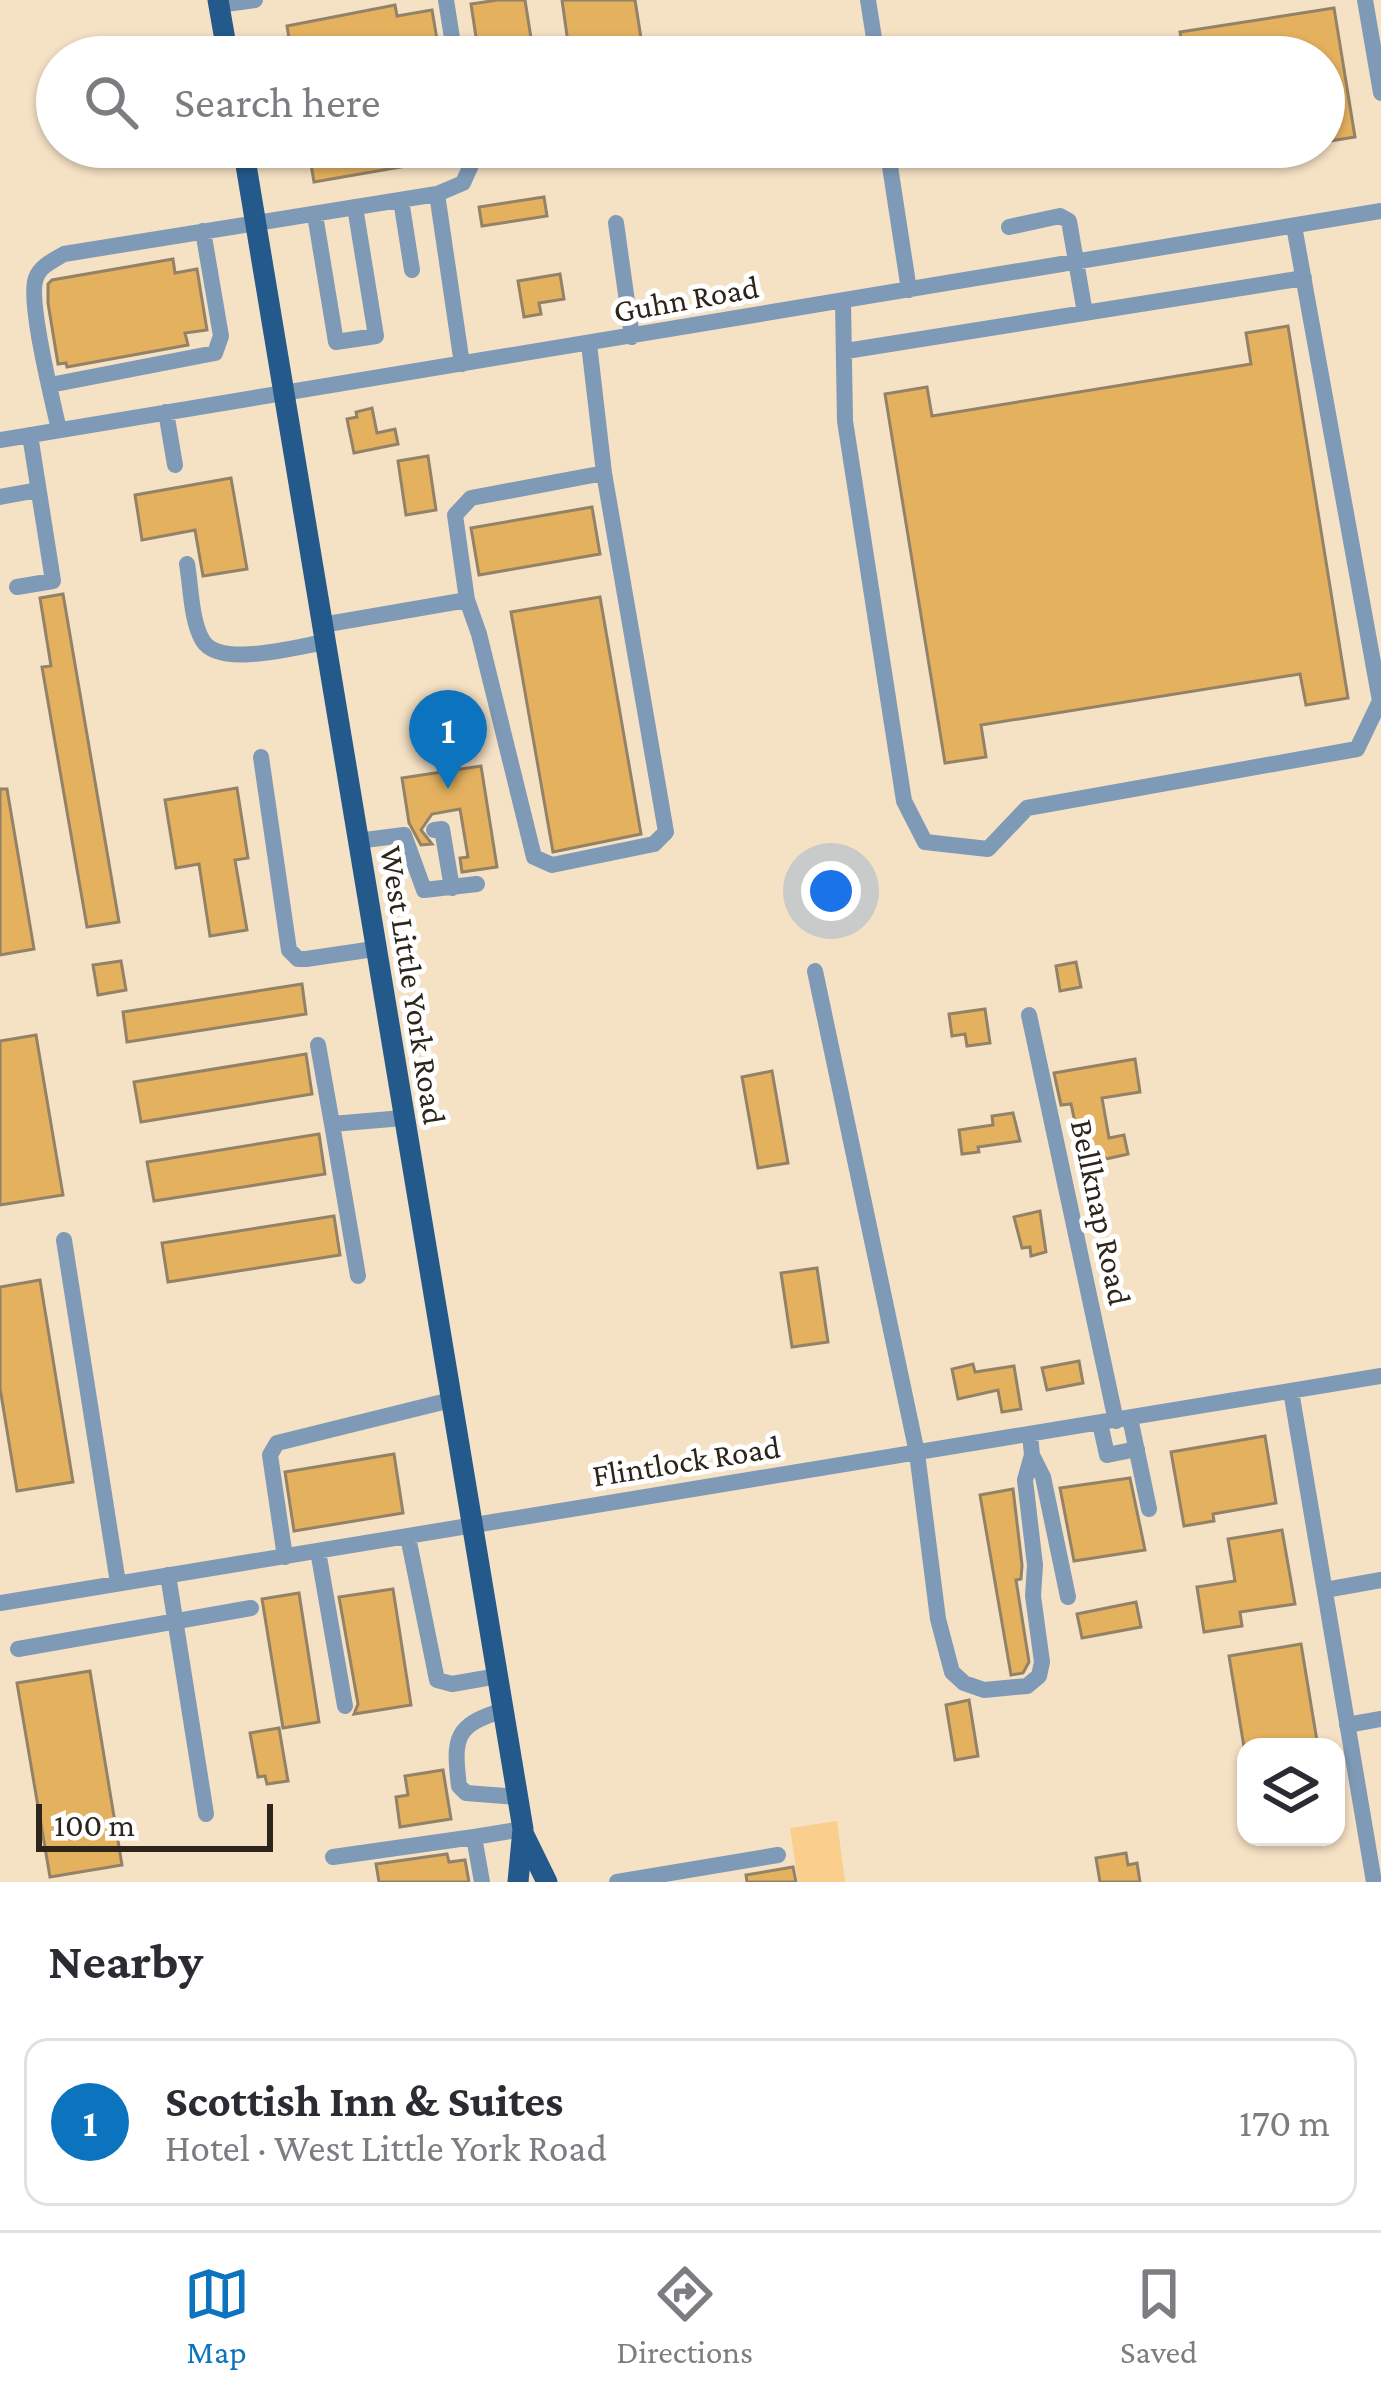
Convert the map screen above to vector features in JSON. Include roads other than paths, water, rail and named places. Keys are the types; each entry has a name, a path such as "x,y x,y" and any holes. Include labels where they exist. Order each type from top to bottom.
{"main road":[{"path":"219,3 224,36"},
{"name":"West Little York Road","path":"247,168 518,1797 523,1832 518,1882"},
{"name":"West Little York Road","path":"523,1832 547,1882"}],"street":[{"path":"219,3 255,0"},
{"path":"446,0 452,36"},
{"path":"868,0 874,36"},
{"path":"1366,0 1381,93"},
{"path":"59,430 36,308 35,279 47,264 64,254 437,194 463,183 470,168"},
{"path":"890,168 908,290"},
{"path":"437,194 462,364"},
{"path":"401,200 412,270"},
{"path":"315,214 336,342 376,336 356,207"},
{"name":"Guhn Road","path":"0,440 1381,211"},
{"path":"1010,227 1065,217 1070,221 1085,313"},
{"path":"616,223 632,337"},
{"path":"1294,226 1380,701 1358,749"},
{"path":"50,385 215,353 221,336 203,231"},
{"path":"846,351 1304,278"},
{"path":"843,302 845,421 904,801 925,842 988,849 1027,808 1381,746"},
{"path":"589,344 604,473 666,832 654,844 552,866 534,857 467,600 455,515 471,498 604,473"},
{"path":"166,412 175,465"},
{"path":"17,587 53,581 30,435"},
{"path":"0,496 38,490"},
{"path":"187,564 201,639 214,652 232,656 467,600"},
{"path":"261,757 289,950 298,959 306,959 374,949"},
{"path":"434,830 442,829 452,888"},
{"path":"357,842 407,835 421,888 477,884"},
{"path":"815,971 917,1453 938,1618 952,1672 964,1683 984,1690 1027,1686 1039,1676 1042,1662 1025,1480 1032,1455"},
{"name":"Bellknap Road","path":"1029,1016 1115,1421 1137,1449 1149,1509"},
{"path":"317,1046 358,1276"},
{"path":"332,1124 403,1118"},
{"path":"64,1240 118,1583"},
{"name":"Flintlock Road","path":"0,1603 1381,1376"},
{"path":"1291,1391 1374,1882"},
{"path":"285,1557 270,1455 277,1443 451,1400"},
{"path":"1115,1421 1107,1455 1137,1449"},
{"path":"1030,1435 1068,1597"},
{"path":"408,1537 437,1680 452,1684 498,1676"},
{"path":"318,1551 345,1706"},
{"path":"168,1575 206,1814"},
{"path":"1324,1590 1381,1580"},
{"path":"18,1649 251,1608"},
{"path":"504,1711 473,1719 461,1734 455,1755 459,1786 466,1793 518,1797"},
{"path":"1347,1725 1381,1719"},
{"path":"333,1857 523,1832"},
{"path":"474,1837 482,1882"},
{"path":"616,1882 778,1855"}],"place":[{"name":"Scottish Inn & Suites","path":"448,789"}]}
